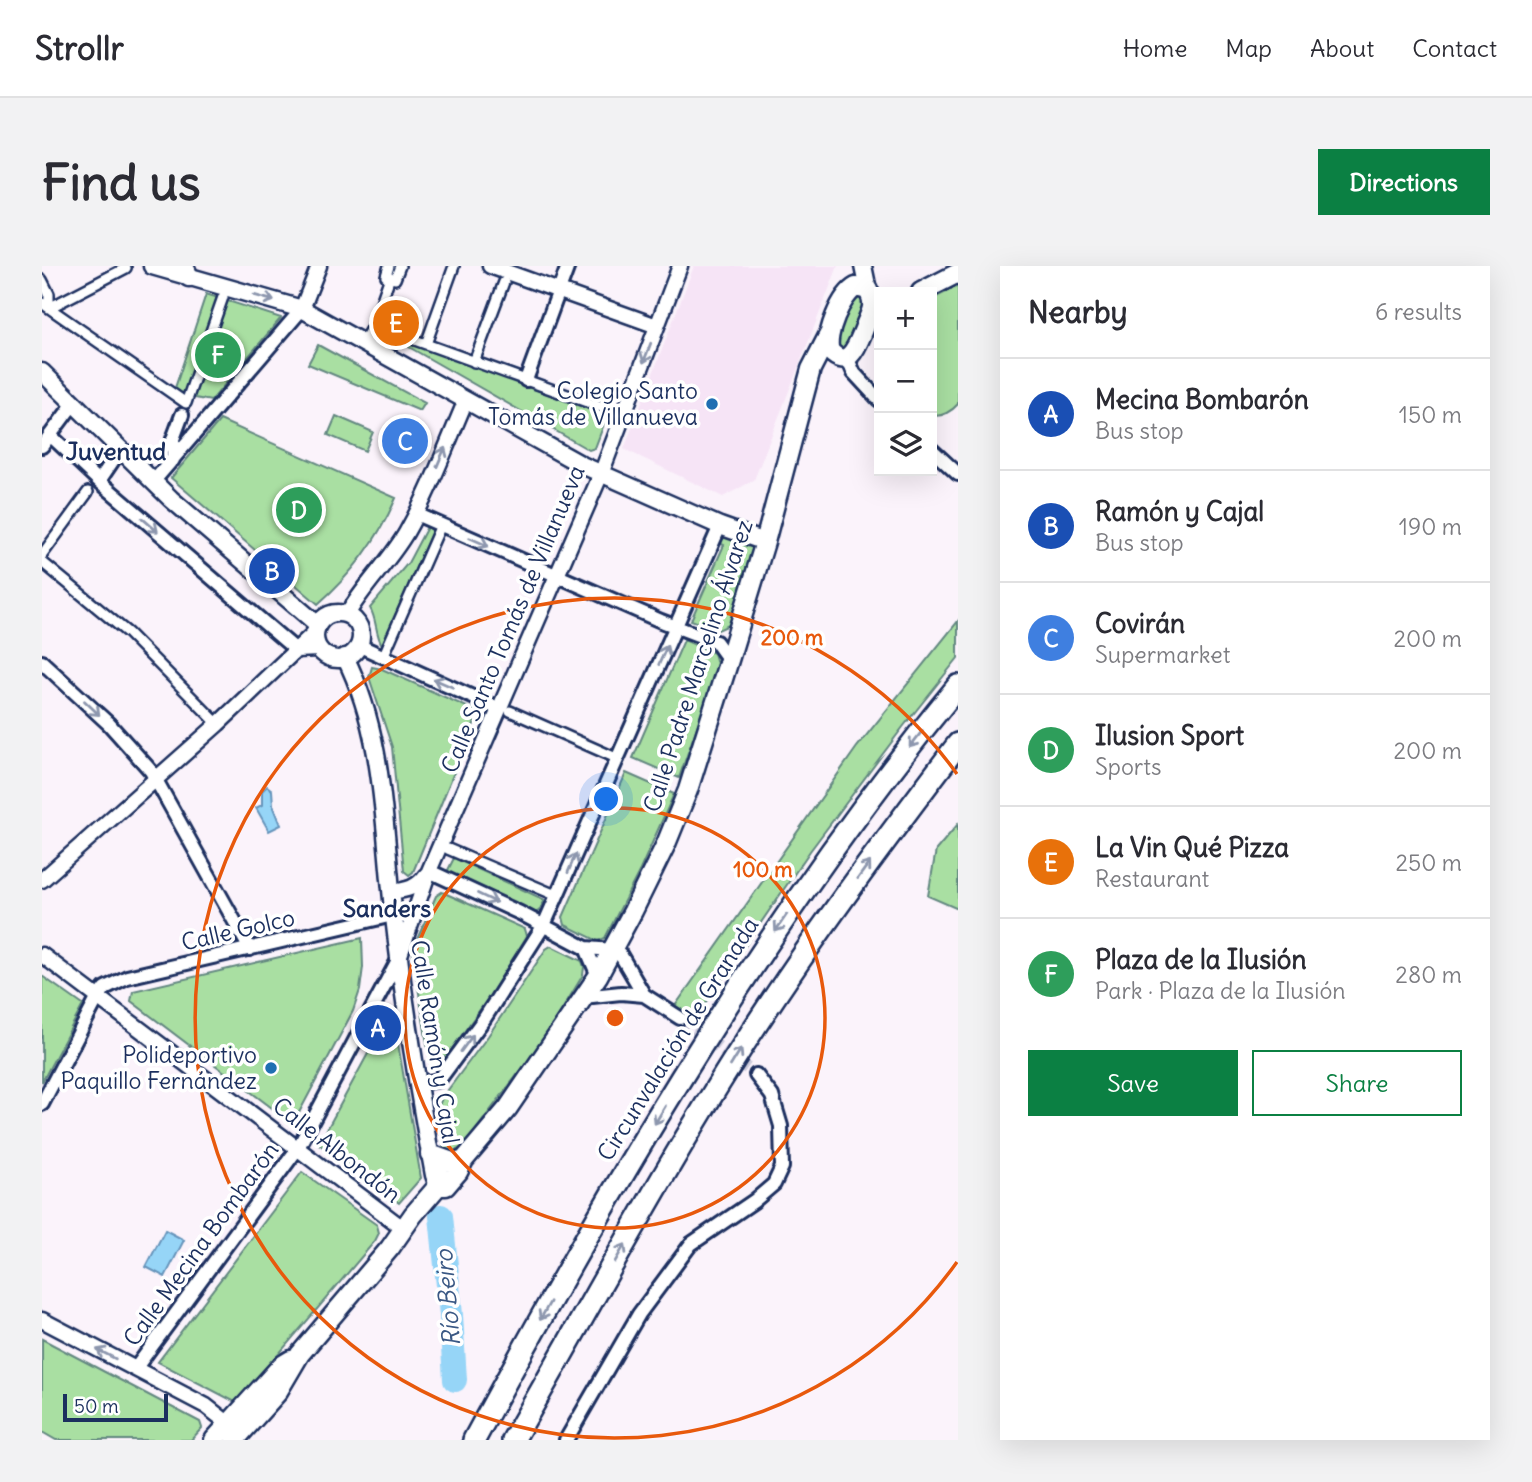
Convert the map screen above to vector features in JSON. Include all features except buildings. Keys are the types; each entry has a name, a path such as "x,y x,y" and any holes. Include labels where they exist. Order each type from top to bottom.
{"highway":[{"name":"Circunvalación de Granada","path":"474,1440 592,1227 748,972 868,801 958,686"},
{"path":"513,1440 747,1040 822,928 958,744"}],"main road":[{"path":"152,266 187,271 302,309 601,474 720,526 765,542"},
{"path":"809,383 828,363 854,352 872,308 872,292 863,266"},
{"path":"931,287 958,273"},
{"name":"Calle Padre Marcelino Álvarez","path":"214,1440 229,1435 281,1366 300,1354 438,1186 446,1186 458,1172 460,1162 508,1108 613,950 666,844 688,790 765,542 811,369 848,292 856,287 872,292"},
{"path":"863,332 874,322"},
{"path":"829,334 829,349 833,355 844,357"},
{"path":"42,372 153,482 317,629 319,649 331,658 345,657 355,651 358,645 359,628 347,615 327,616 317,629"},
{"name":"Calle Ramón y Cajal","path":"345,657 367,718 376,753 399,958 418,1084 438,1186"},
{"path":"430,1154 460,1162"}],"street":[{"path":"153,482 302,309 319,266"},
{"path":"389,266 386,276 395,279 400,266"},
{"path":"426,344 454,266"},
{"path":"490,266 657,326"},
{"path":"526,380 568,266"},
{"name":"Calle Santo Tomás de Villanueva","path":"399,958 429,871 504,710 601,474 680,266"},
{"path":"46,305 126,268"},
{"path":"363,342 373,325 390,277"},
{"path":"42,280 49,294 46,305"},
{"path":"474,362 503,282"},
{"path":"46,305 186,403 223,297"},
{"path":"373,325 612,411"},
{"path":"844,357 854,373 874,395"},
{"path":"347,615 354,602 384,566 416,514 466,400"},
{"path":"74,403 46,441 99,481 296,650 319,649"},
{"path":"173,460 173,439 181,415 199,431"},
{"path":"99,481 120,450"},
{"path":"937,455 958,474"},
{"path":"42,555 88,492"},
{"path":"416,514 675,627 716,642 729,660"},
{"path":"383,657 441,525"},
{"path":"418,1084 439,1080 492,1007 544,925 720,526"},
{"path":"42,562 128,634 218,724"},
{"path":"42,880 218,724 317,629"},
{"path":"716,642 736,637"},
{"path":"358,645 614,757"},
{"path":"42,662 109,724 145,764 250,949"},
{"path":"448,849 553,894"},
{"path":"391,892 420,884 429,871 544,925 586,948 613,950 620,954 643,995"},
{"path":"393,915 415,915"},
{"name":"Calle Golco","path":"99,997 105,988 127,977 393,915"},
{"path":"586,948 597,976"},
{"name":"Calle Albondón","path":"42,955 404,1229"},
{"name":"Calle Mecina Bombarón","path":"135,1369 298,1148 399,958"},
{"path":"583,997 621,993 643,995 680,1018"},
{"path":"42,1104 99,997"},
{"path":"566,1440 639,1314 691,1244 774,1184 782,1167 781,1126 772,1096 756,1075"},
{"path":"42,1320 206,1406 229,1435"}],"shaded area":[{"name":"Colegio Santo Tomás de Villanueva","path":"694,266 838,266 754,480 723,497 624,449"}],"green space":[{"path":"958,286 958,404 939,416 937,416 937,296"},
{"path":"206,294 281,318 211,401 184,396 174,391"},
{"path":"861,295 866,303 844,352 834,344 851,299"},
{"path":"386,334 607,416 595,448 589,450"},
{"path":"318,345 425,403 420,411 308,364"},
{"path":"336,416 373,432 365,451 328,435"},
{"path":"220,420 396,498 363,556 318,604 171,478"},
{"path":"427,527 433,529 382,645 370,608 408,563"},
{"path":"727,537 752,545 755,553 751,553 729,625 718,630 691,620 724,545 719,543 721,538"},
{"path":"958,621 958,658 810,851 695,1019 675,1006 857,747"},
{"path":"684,640 714,653 718,667 679,778 633,758"},
{"path":"372,667 382,669 478,714 413,872 409,875 404,871 392,747 369,677"},
{"path":"626,773 674,794 640,870 605,938 598,941 565,925 563,917"},
{"path":"958,824 958,909 928,896 936,850"},
{"path":"454,858 545,900 535,913 447,872"},
{"path":"442,892 525,929 527,936 489,997 446,1057 436,1058 428,1050 413,955 415,944 436,896"},
{"name":"Polideportivo Paquillo Fernández","path":"362,938 363,967 360,990 353,1011 293,1124 131,1001 133,991"},
{"path":"551,946 582,961 583,975 545,1038 462,1148 451,1152 444,1148 437,1110 442,1098 488,1036 546,949"},
{"path":"42,976 83,1005 42,1082"},
{"path":"390,1013 393,1014 421,1178 399,1203 319,1144"},
{"path":"302,1172 377,1225 379,1233 237,1403 158,1362"},
{"path":"42,1339 200,1422 202,1428 191,1440 56,1440 42,1432"}],"water":[{"path":"267,786 272,790 273,805 281,825 269,831 256,808 262,805 262,791"},
{"path":"165,1230 184,1240 165,1277 146,1267"}],"waterway":[{"name":"Río Beiro","path":"441,1216 455,1380"}],"tunnel":[{"path":"680,1018 756,1075"}],"place":[{"name":"La Vin Qué Pizza","path":"396,323"},
{"name":"Plaza de la Ilusión","path":"218,355"},
{"name":"Colegio Santo Tomás de Villanueva","path":"712,404"},
{"name":"Covirán","path":"405,441"},
{"name":"Ilusion Sport","path":"299,510"},
{"name":"Ramón y Cajal","path":"272,571"},
{"name":"Mecina Bombarón","path":"378,1028"},
{"name":"Polideportivo Paquillo Fernández","path":"271,1068"}],"district":[{"name":"Juventud","path":"116,452"},
{"name":"Sanders","path":"387,909"}]}
